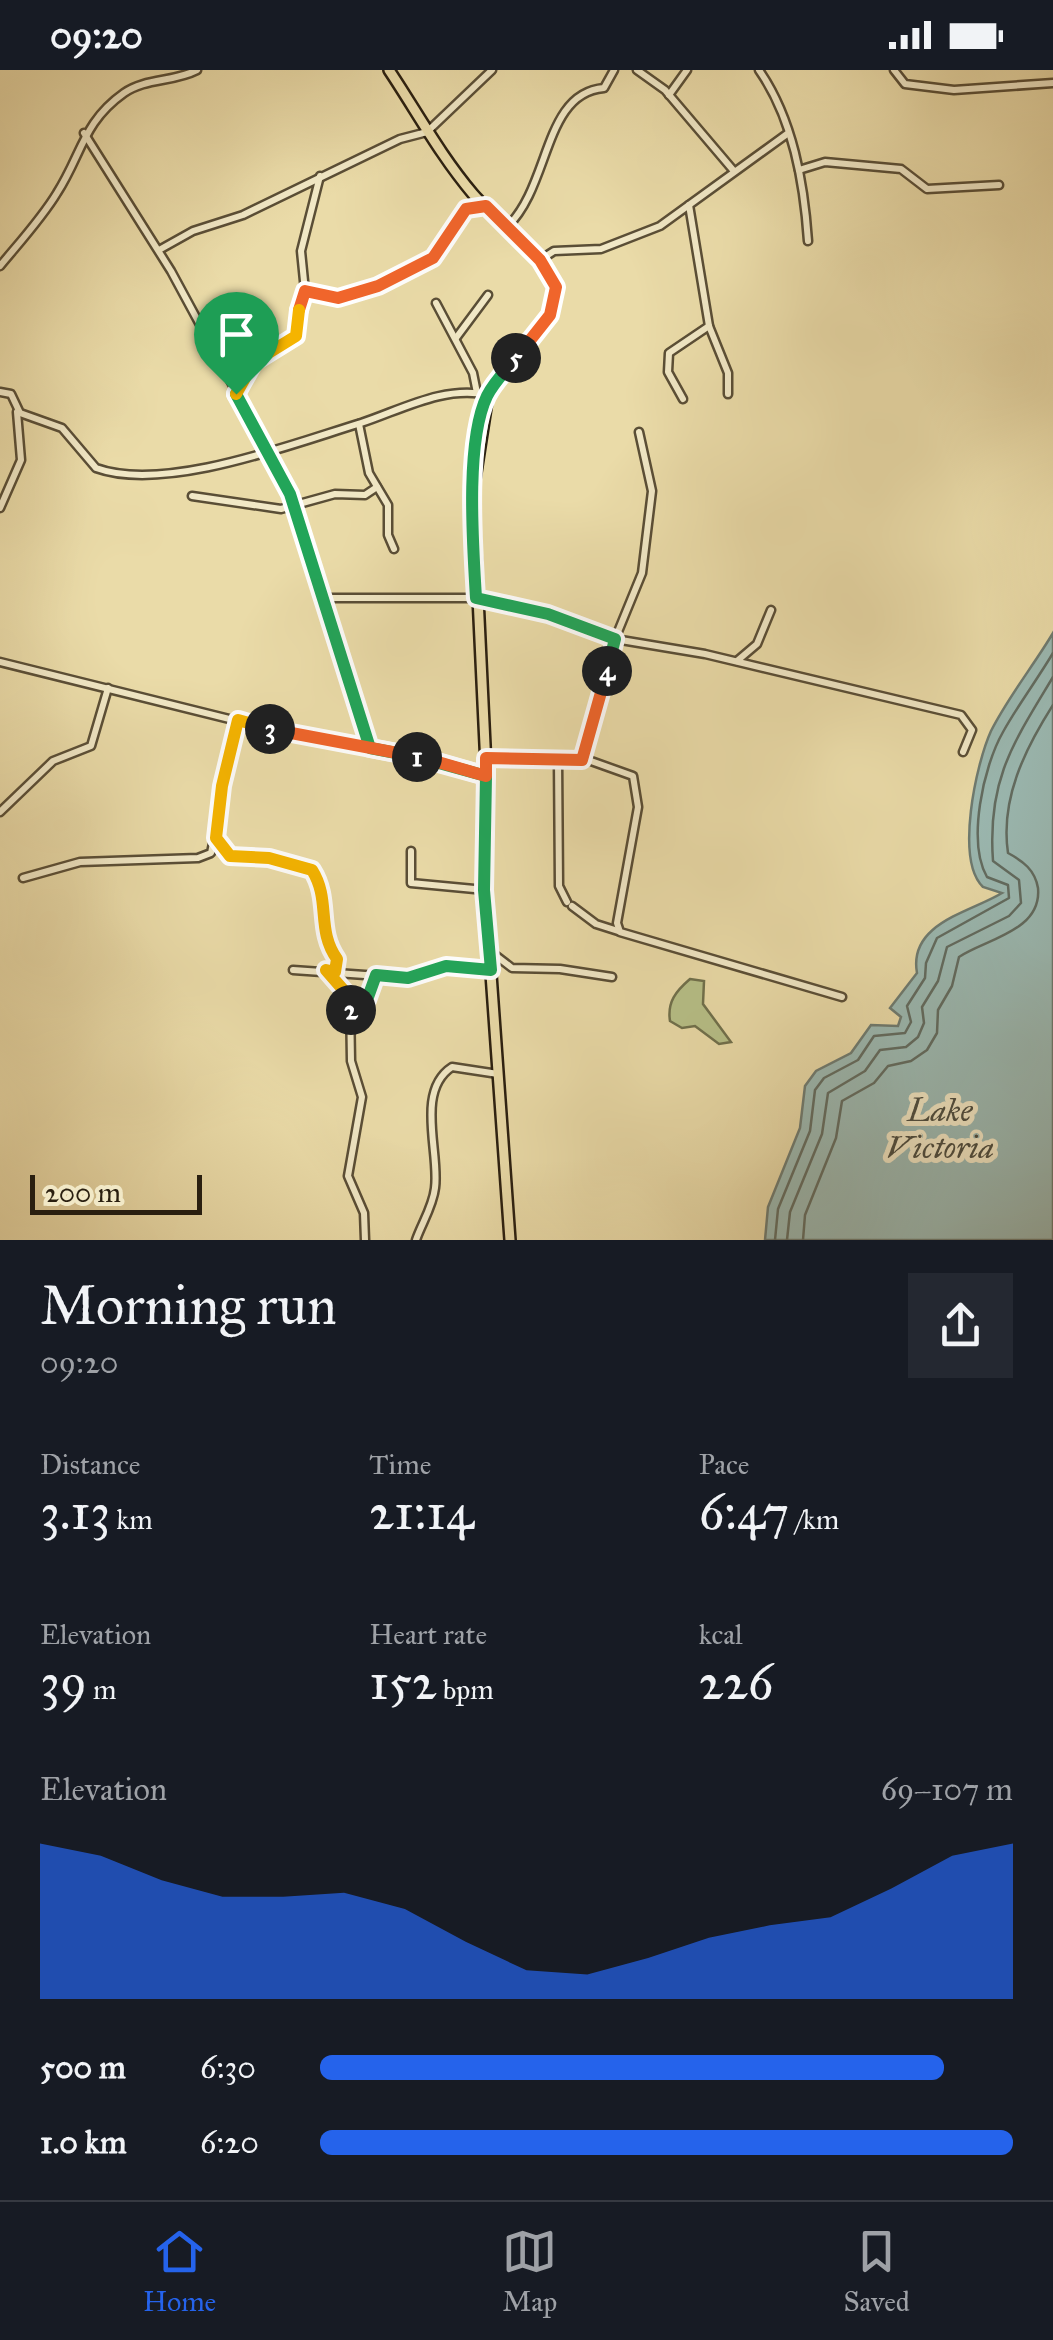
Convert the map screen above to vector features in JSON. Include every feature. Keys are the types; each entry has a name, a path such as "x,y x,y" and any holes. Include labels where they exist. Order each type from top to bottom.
{"main road":[{"path":"389,70 427,132 486,206 540,260 556,287 556,302 482,394 473,492 486,758 484,890 510,1240"}],"street":[{"path":"0,266 54,198 84,133 128,90 174,81 196,70"},
{"path":"158,250 193,231 243,215 400,138 427,132 492,70"},
{"path":"507,227 535,190 566,104 604,88 614,70"},
{"path":"637,70 669,95 732,170"},
{"path":"669,95 687,70"},
{"path":"759,70 783,112 799,170 808,242"},
{"path":"894,70 904,84 954,90 1053,82"},
{"path":"84,133 158,250 268,449 296,508 370,748"},
{"path":"540,260 554,251 610,246 660,226 732,170 787,134"},
{"path":"799,170 825,162 904,170 927,190 1000,185"},
{"path":"236,394 254,362 296,336 305,291 301,251 317,203 320,174"},
{"path":"688,204 709,326 728,372 728,394"},
{"path":"305,291 338,298 378,286 433,258 466,209 486,206"},
{"path":"456,338 488,295"},
{"path":"17,411 52,422 68,434 86,461 115,474 193,468 359,424 419,401 482,394 436,302"},
{"path":"683,399 668,372 669,353 709,326"},
{"path":"0,392 12,394 22,460 0,508"},
{"path":"359,424 366,464 388,504 388,535 394,548"},
{"path":"582,760 615,639 641,579 651,511 650,479 639,432"},
{"path":"192,496 262,509 296,508 335,494 364,494 377,487"},
{"path":"325,598 476,598 548,614 615,639 736,662 962,716 972,730 963,752"},
{"path":"736,662 757,644 772,610"},
{"path":"0,662 486,776"},
{"path":"0,812 53,762 91,746 108,688"},
{"path":"23,878 80,862 206,856 216,838 222,786 238,720"},
{"path":"486,758 582,760 627,771 638,785 617,922 620,932"},
{"path":"558,760 559,886 570,904 596,924 842,997"},
{"path":"216,838 230,856 269,858 312,870 322,900 324,938 337,959 331,971"},
{"path":"410,851 411,883 484,890"},
{"path":"489,950 512,968 560,969 612,977"},
{"path":"293,970 408,978 446,966 491,970"},
{"path":"331,971 346,993 352,1062 362,1103 348,1176 364,1213 366,1240"},
{"path":"350,1012 367,1000 376,975"},
{"path":"416,1240 435,1192 432,1122 441,1078 452,1067 499,1074"}],"green space":[{"path":"690,979 704,981 703,1004 731,1042 719,1044 695,1026 682,1028 670,1021 674,997"}],"water":[{"name":"Lake Victoria","path":"1053,633 1053,1240 765,1240 768,1207 800,1128 805,1086 816,1071 851,1053 871,1025 898,1026 901,1017 890,1008 917,973 922,942 944,921 1002,893 983,887 970,856 974,788 991,731"}],"route":[{"path":"236,394 254,362 292,342 305,291 338,298 378,286 433,258 466,209 486,206 552,274 556,302 550,315 494,385 483,408 473,492 476,598 548,614 615,639 582,760 486,758 486,776 424,758 302,736 238,720 218,811 216,838 228,855 262,857 312,870 320,888 324,938 338,963 335,972 326,970 346,993 350,1012 367,1000 376,975 408,978 446,966 491,970 484,890 486,776 470,773 424,758 370,748 313,555 290,494 236,394"}]}
